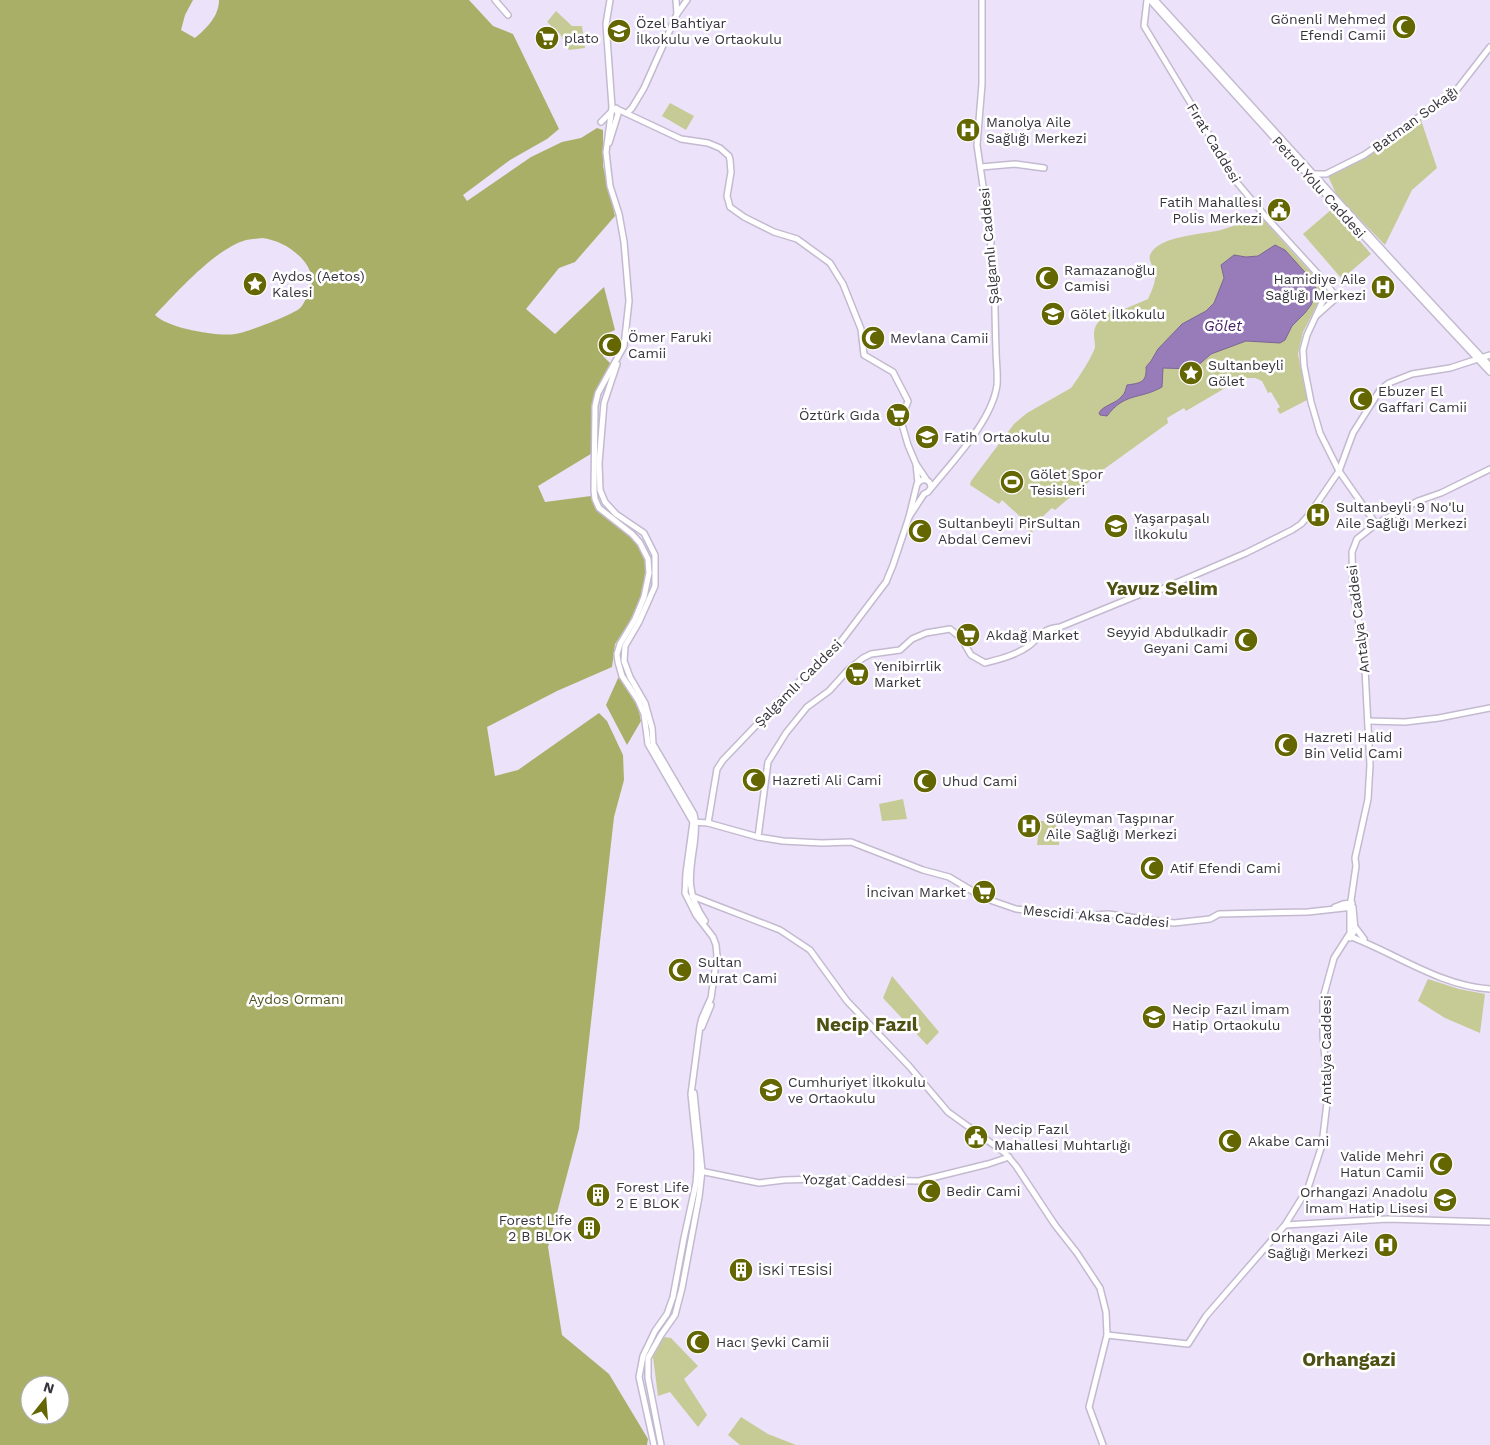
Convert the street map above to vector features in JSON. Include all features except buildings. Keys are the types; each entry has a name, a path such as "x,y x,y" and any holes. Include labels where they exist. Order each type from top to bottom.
{"street":[{"path":"495,0 508,15"},
{"path":"610,0 606,24 612,102 606,152 610,186 619,214 624,242 630,301 624,346 598,393 595,406 594,491 599,508 632,534 640,543 648,559 649,573 644,597 637,615 620,644 617,654 622,676 640,699"},
{"path":"676,0 677,14"},
{"path":"627,113 644,88 677,14 687,0"},
{"name":"Şalgamlı Caddesi","path":"931,487 942,476 987,414 997,386 994,270 990,257 991,241 977,145 982,84 982,0"},
{"name":"Petrol Yolu Caddesi","path":"1148,0 1329,193 1402,276 1480,358 1490,366"},
{"name":"Fırat Caddesi","path":"1148,0 1144,26 1205,127 1229,174 1334,294"},
{"name":"Petrol Yolu Caddesi","path":"1155,0 1315,174 1329,193"},
{"name":"Batman Sokağı","path":"1326,174 1364,155 1455,92 1490,47"},
{"path":"606,152 618,112 612,102"},
{"path":"610,116 618,112 627,113 681,139 708,143 720,148 730,160 731,172 727,196 730,208 774,232 797,239 830,263 843,284 861,329 864,355 893,372 908,401 902,421 908,445 916,464 931,487 930,491 924,494 909,517"},
{"path":"981,167 1015,164 1044,168"},
{"path":"1315,174 1326,174 1324,184"},
{"path":"1314,270 1328,302 1333,301"},
{"path":"1316,316 1335,299 1334,294 1329,292 1325,296 1316,316 1305,342 1303,360 1311,402 1320,433 1339,471 1376,524"},
{"path":"758,837 768,762 772,754 807,707 829,691 848,670 863,658 872,654 900,650 912,639 926,633 950,629 962,638 971,655 985,662 1004,659 1029,645 1048,628 1060,627 1141,594 1162,590 1246,553 1292,530 1309,515 1339,471 1353,433 1380,390 1389,383 1412,374 1450,368 1490,355"},
{"path":"618,358 613,380 604,403 599,463 600,490 605,502 616,514 644,532 656,555 655,586 639,622 625,646 624,661 640,699 648,744 695,822 690,873 692,896 698,910 719,944 720,958 714,998 702,1028 694,1094 700,1171 694,1228 674,1317 648,1358 648,1378 661,1445"},
{"name":"Petrol Yolu Caddesi","path":"1480,358 1490,372"},
{"path":"916,464 918,486 920,492 924,494"},
{"name":"Antalya Caddesi","path":"1351,935 1351,905 1356,866 1355,858 1368,799 1370,765 1364,650 1353,592 1352,552 1356,539 1376,524 1418,501 1441,493 1490,469"},
{"path":"909,517 918,486 927,480 942,476"},
{"name":"Şalgamlı Caddesi","path":"708,823 717,769 734,747 789,691 836,648 868,608 886,582 894,565 909,517"},
{"path":"1368,721 1405,722 1490,708"},
{"path":"654,1445 639,1377 643,1356 667,1314 673,1297 700,1171 691,1094 700,1026 711,998 717,956 713,937 696,915 686,894 686,873 695,822"},
{"name":"Mescidi Aksa Caddesi","path":"695,822 708,823 758,837 794,842 822,844 851,842 923,870 948,877 984,898 1024,910 1079,916 1108,914 1174,922 1210,919 1219,914 1308,912 1351,905"},
{"path":"686,894 780,930 810,950 847,1001 909,1066 948,1112 1009,1157 1055,1226 1077,1253 1100,1288 1106,1312 1107,1335 1089,1407 1102,1445"},
{"name":"Antalya Caddesi","path":"1107,1335 1188,1344 1206,1316 1286,1224 1308,1188 1322,1145 1328,1094 1323,1036 1323,998 1337,954 1351,935 1354,926 1351,905"},
{"path":"1354,926 1366,940"},
{"path":"1351,935 1366,940 1440,976 1480,988 1490,988"},
{"name":"Yozgat Caddesi","path":"700,1171 759,1183 818,1179 919,1181 1009,1157"},
{"path":"1286,1224 1388,1219 1490,1222"},
{"path":"667,1314 672,1314 674,1317"},
{"path":"660,1325 660,1330 665,1331"}],"green space":[{"name":"Aydos Ormanı","path":"0,0 193,0 185,15 181,30 195,38 208,26 215,16 219,0 469,0 493,26 513,34 559,129 547,139 510,160 463,195 467,201 531,157 562,142 581,138 597,128 603,130 603,166 615,216 575,262 559,268 526,309 555,334 604,287 615,330 602,336 603,356 611,364 596,395 594,452 538,486 545,502 591,496 596,505 633,536 646,563 643,593 629,623 615,644 612,667 557,691 487,727 495,776 518,770 599,713 607,721 623,755 624,780 614,817 579,1129 548,1247 562,1335 609,1374 648,1439 647,1445 0,1445","holes":["268,239 279,243 300,256 310,271 312,285 309,294 299,309 287,316 258,327 241,333 227,335 181,328 161,320 155,315 197,272 222,252 246,240"]},
{"path":"556,11 572,26 582,26 585,48 569,50 560,34 547,22"},
{"path":"670,103 694,116 686,130 662,116"},
{"path":"1420,117 1437,168 1412,190 1385,245 1337,196 1328,176 1372,152"},
{"path":"1332,209 1371,254 1342,279 1303,234"},
{"name":"Sultanbeyli Gölet","path":"1261,217 1315,277 1320,288 1321,297 1303,332 1298,354 1307,400 1280,414 1277,409 1280,407 1271,392 1268,393 1262,381 1255,378 1245,378 1232,384 1186,411 1184,408 1167,418 1168,423 1100,472 1055,510 1052,508 1039,520 1042,523 1032,532 1021,524 1025,521 1002,500 999,504 970,485 971,481 1014,424 1027,413 1071,388 1094,351 1094,331 1100,321 1112,311 1115,313 1148,299 1155,280 1155,273 1150,262 1150,255 1154,249 1171,240 1221,230"},
{"path":"619,676 638,707 641,721 627,745 606,705"},
{"path":"903,799 907,819 882,821 879,804"},
{"path":"1040,821 1044,821 1049,825 1055,824 1059,831 1059,845 1037,845"},
{"path":"892,976 939,1032 927,1045 883,998"},
{"path":"1428,979 1459,989 1485,994 1480,1033 1445,1018 1418,1001"},
{"path":"664,1337 671,1338 698,1366 684,1379 707,1415 698,1427 670,1392 658,1396 653,1357"},
{"path":"741,1417 768,1434 796,1445 740,1445 728,1435"}],"water":[{"name":"Gölet","path":"1275,245 1285,250 1312,280 1316,288 1316,294 1311,305 1292,326 1285,340 1280,343 1246,341 1211,354 1194,369 1163,368 1162,387 1120,403 1107,416 1100,415 1099,413 1103,408 1123,395 1127,385 1139,383 1144,379 1146,367 1158,349 1182,324 1206,311 1214,303 1224,278 1221,265 1234,255 1258,256"}],"place":[{"name":"Gönenli Mehmed Efendi Camii","path":"1404,27"},
{"name":"Özel Bahtiyar İlkokulu ve Ortaokulu","path":"619,31"},
{"name":"plato","path":"547,38"},
{"name":"Manolya Aile Sağlığı Merkezi","path":"968,130"},
{"name":"Fatih Mahallesi Polis Merkezi","path":"1279,210"},
{"name":"Ramazanoğlu Camisi","path":"1047,278"},
{"name":"Aydos (Aetos) Kalesi","path":"255,284"},
{"name":"Hamidiye Aile Sağlığı Merkezi","path":"1383,287"},
{"name":"Gölet İlkokulu","path":"1053,314"},
{"name":"Mevlana Camii","path":"873,338"},
{"name":"Ömer Faruki Camii","path":"610,345"},
{"name":"Sultanbeyli Gölet","path":"1191,373"},
{"name":"Ebuzer El Gaffari Camii","path":"1361,399"},
{"name":"Öztürk Gıda","path":"898,415"},
{"name":"Fatih Ortaokulu","path":"927,437"},
{"name":"Gölet Spor Tesisleri","path":"1012,482"},
{"name":"Sultanbeyli 9 No'lu Aile Sağlığı Merkezi","path":"1318,515"},
{"name":"Yaşarpaşalı İlkokulu","path":"1116,526"},
{"name":"Sultanbeyli PirSultan Abdal Cemevi","path":"920,531"},
{"name":"Akdağ Market","path":"968,635"},
{"name":"Seyyid Abdulkadir Geyani Cami","path":"1246,640"},
{"name":"Yenibirrlik Market","path":"857,674"},
{"name":"Hazreti Halid Bin Velid Cami","path":"1286,745"},
{"name":"Hazreti Ali Cami","path":"754,780"},
{"name":"Uhud Cami","path":"925,781"},
{"name":"Süleyman Taşpınar Aile Sağlığı Merkezi","path":"1029,826"},
{"name":"Atif Efendi Cami","path":"1152,868"},
{"name":"İncivan Market","path":"984,892"},
{"name":"Sultan Murat Cami","path":"680,970"},
{"name":"Necip Fazıl İmam Hatip Ortaokulu","path":"1154,1017"},
{"name":"Cumhuriyet İlkokulu ve Ortaokulu","path":"771,1090"},
{"name":"Necip Fazıl Mahallesi Muhtarlığı","path":"976,1137"},
{"name":"Akabe Cami","path":"1230,1141"},
{"name":"Valide Mehri Hatun Camii","path":"1441,1164"},
{"name":"Bedir Cami","path":"929,1191"},
{"name":"Forest Life 2 E BLOK","path":"598,1195"},
{"name":"Orhangazi Anadolu İmam Hatip Lisesi","path":"1445,1200"},
{"name":"Forest Life 2 B BLOK","path":"589,1228"},
{"name":"Orhangazi Aile Sağlığı Merkezi","path":"1386,1245"},
{"name":"İSKİ TESİSİ","path":"741,1270"},
{"name":"Hacı Şevki Camii","path":"698,1342"}],"district":[{"name":"Yavuz Selim","path":"1162,588"},
{"name":"Necip Fazıl","path":"867,1024"},
{"name":"Orhangazi","path":"1349,1359"}]}
